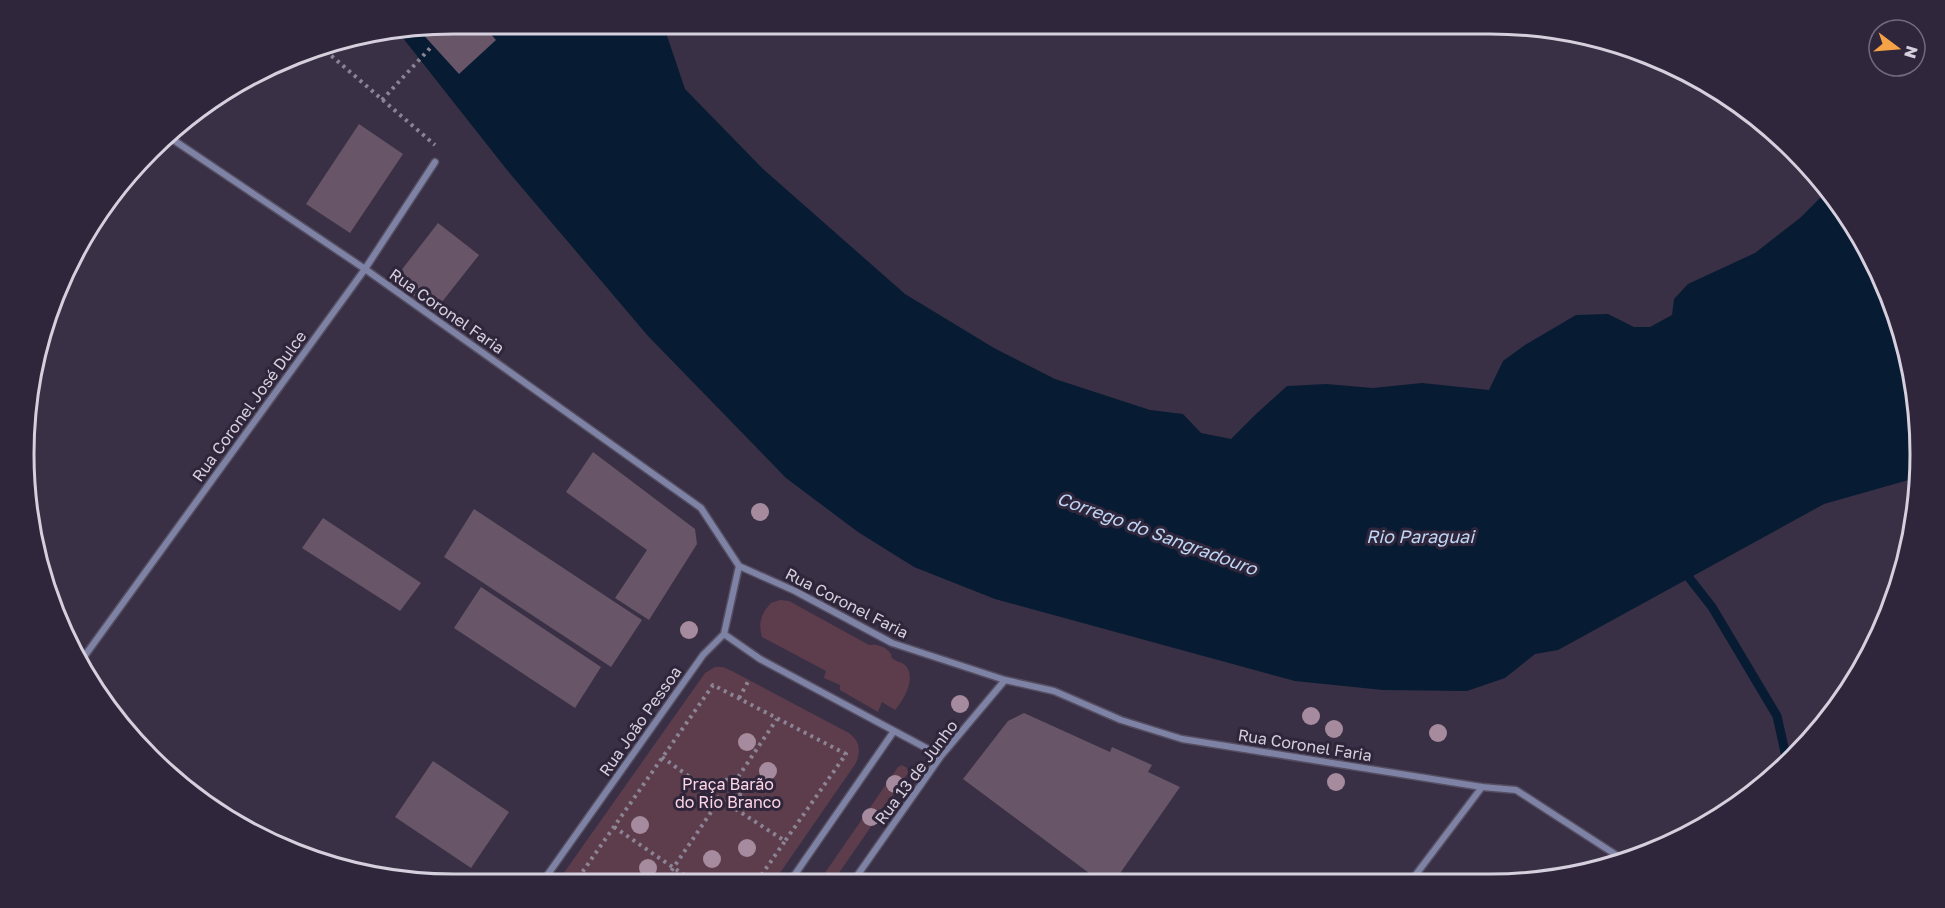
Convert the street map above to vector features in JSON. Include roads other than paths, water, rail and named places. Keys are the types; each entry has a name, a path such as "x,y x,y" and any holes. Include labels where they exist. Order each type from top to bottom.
{"street":[{"name":"Rua Coronel Faria","path":"175,141 365,269 701,508 740,566 795,591 892,643 1005,680 1054,691 1121,720 1182,739 1482,787 1516,790 1615,854"},
{"name":"Rua Coronel José Dulce","path":"86,654 365,269 435,162"},
{"name":"Rua João Pessoa","path":"548,874 704,655 724,633 740,566"},
{"path":"724,633 760,658 941,756"},
{"name":"Rua 13 de Junho","path":"858,874 941,756 1005,680"},
{"path":"795,874 894,731"},
{"path":"1416,874 1482,787"}],"water":[{"name":"Rio Paraguai","path":"454,34 666,34 685,89 763,169 905,294 994,348 1055,379 1150,410 1183,414 1201,433 1231,439 1287,386 1326,384 1373,388 1422,383 1489,390 1503,361 1525,345 1576,315 1608,314 1634,327 1650,327 1672,315 1674,299 1688,284 1755,253 1800,218 1822,196 1840,221 1867,268 1888,319 1907,399 1910,427 1910,480 1824,504 1558,650 1535,654 1505,678 1467,691 1383,690 1295,681 995,599 914,567 858,532 786,478 648,336 507,170 403,38"}],"waterway":[{"name":"Corrego do Sangradouro","path":"1683,570 1712,607 1777,716 1785,753"}],"park label":[{"name":"Praça Barão do Rio Branco","path":"728,793"}]}
